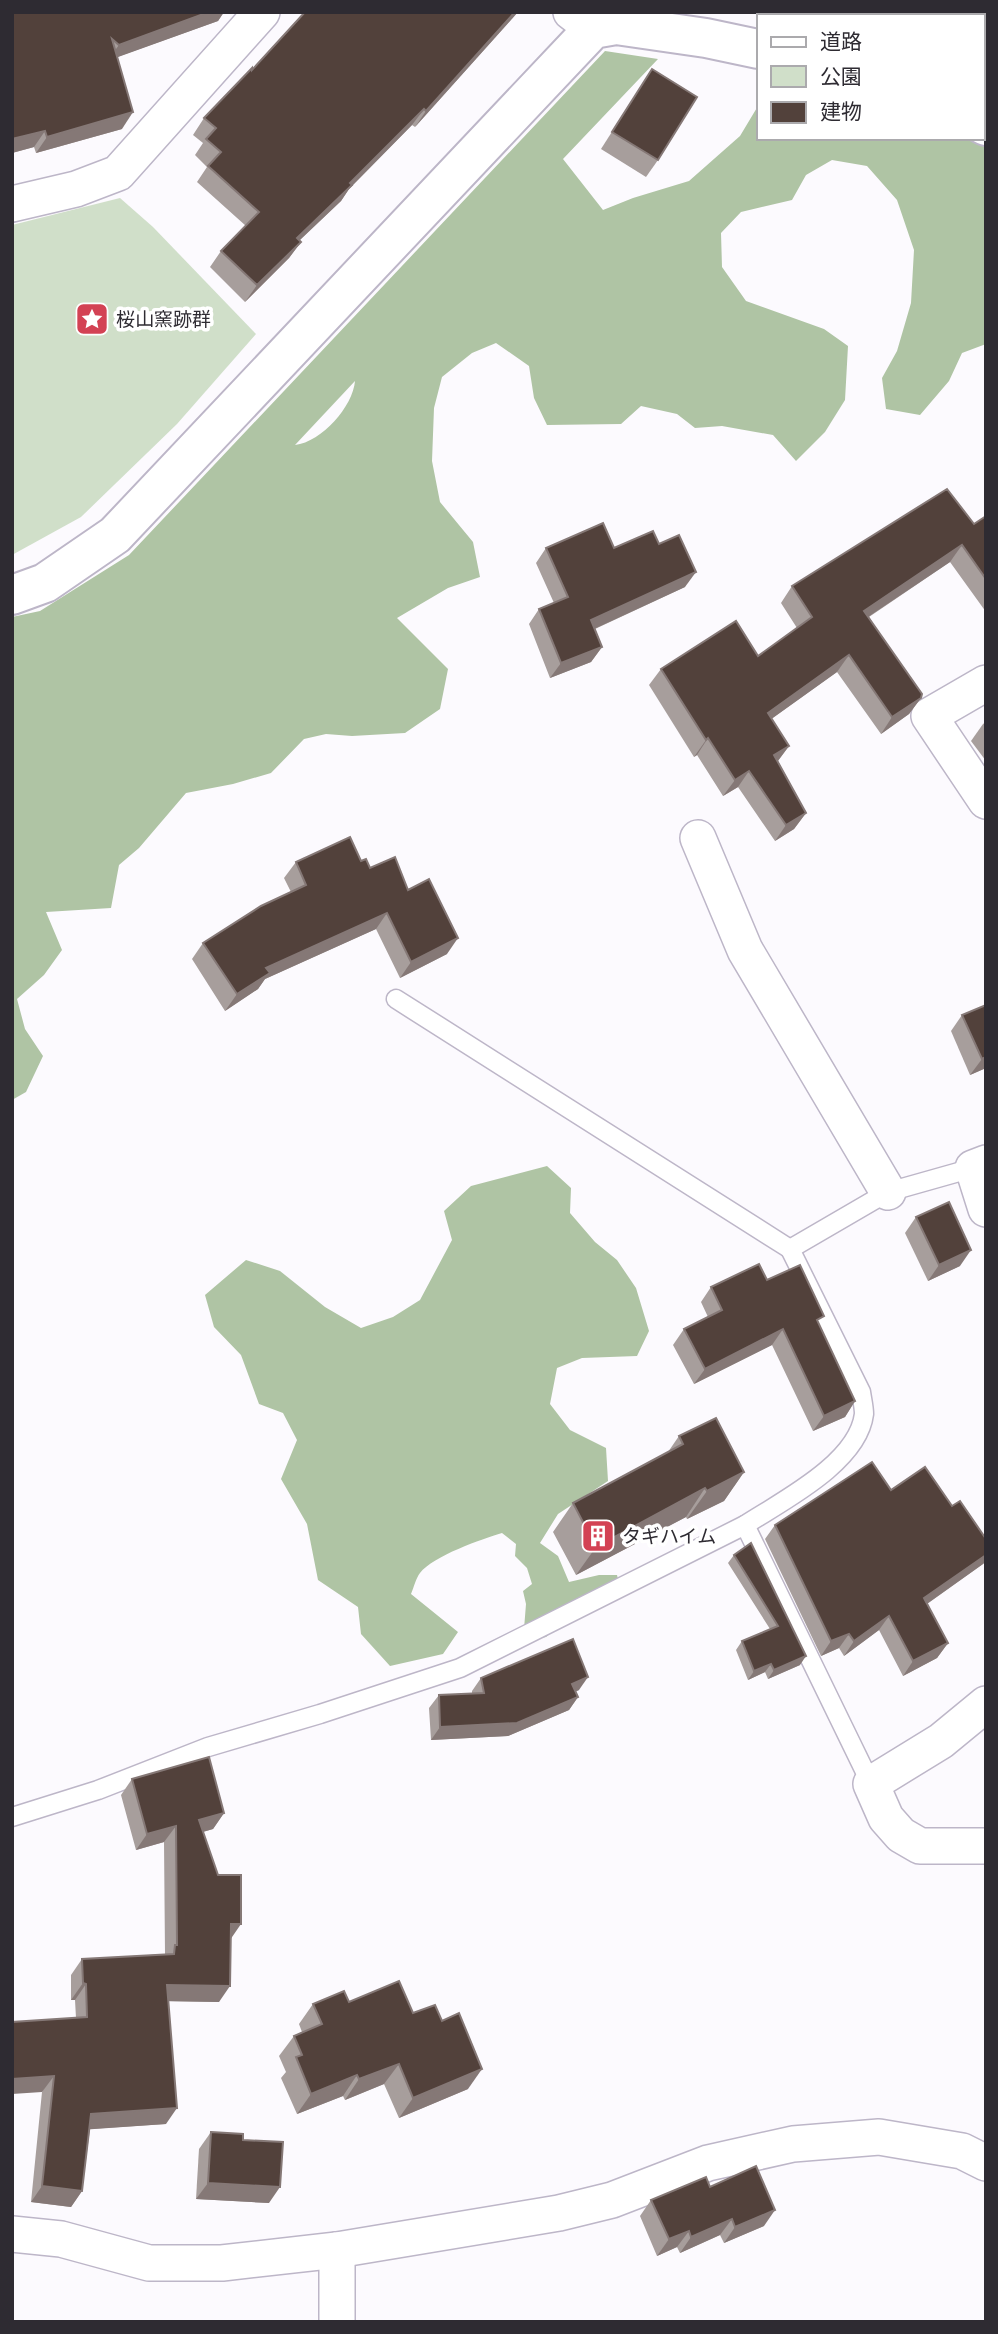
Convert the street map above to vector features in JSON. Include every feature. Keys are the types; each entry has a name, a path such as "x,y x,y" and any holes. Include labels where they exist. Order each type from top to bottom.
{"street":[{"path":"12,204 76,189 118,173 262,12"},
{"path":"12,595 45,583 116,535 582,21 706,38 757,49"},
{"path":"986,683 929,716 986,801"},
{"path":"698,838 744,950 888,1192"},
{"path":"979,1165 986,1209"},
{"path":"986,1704 941,1741 870,1784 886,1818 901,1835 920,1846 986,1846"},
{"path":"12,2234 61,2239 149,2263 222,2263 337,2250 559,2213 612,2200 708,2163 793,2144 879,2137 962,2151 986,2163"},
{"path":"337,2250 337,2322"}],"lane":[{"path":"12,1817 98,1790 208,1746 320,1714 460,1668 744,1525 817,1479 841,1457 858,1432 864,1413 861,1392 790,1249 396,999"},
{"path":"790,1249 888,1192 979,1165"},
{"path":"744,1525 870,1784"}],"green space":[{"path":"605,51 658,59 563,159 603,210 689,181 740,136 757,108 757,140 986,142 986,344 962,353 949,381 920,415 886,409 882,378 897,351 911,303 914,250 897,200 867,166 832,160 806,175 792,200 741,212 721,233 722,267 746,301 824,329 848,346 845,400 825,432 796,461 773,435 722,426 695,428 677,414 641,406 621,424 547,425 534,398 529,366 496,343 472,353 442,377 434,408 432,461 440,502 473,542 480,577 448,588 397,618 448,669 440,709 405,733 352,736 326,734 304,739 271,773 186,793 139,848 119,865 111,908 46,912 62,950 44,975 17,999 25,1029 43,1056 26,1092 12,1100 12,617 40,611 129,555","holes":["355,381 349,401 325,430 295,445"]},
{"path":"120,198 153,227 256,334 177,424 81,517 12,555 12,225"},
{"path":"547,1166 571,1188 570,1213 595,1242 617,1260 636,1288 649,1331 637,1356 582,1358 557,1368 550,1404 570,1430 606,1448 608,1481 558,1514 540,1543 558,1556 569,1582 599,1575 617,1575 619,1583 546,1637 530,1640 524,1629 526,1604 523,1591 532,1584 527,1568 515,1556 516,1544 502,1533 483,1539 435,1560 419,1575 411,1594 458,1632 443,1654 390,1666 361,1634 358,1607 318,1580 307,1524 281,1479 297,1440 283,1413 259,1404 241,1355 214,1327 205,1295 246,1260 280,1271 325,1307 361,1328 393,1317 420,1300 452,1240 444,1211 471,1186"}],"building":[{"path":"12,12 209,12 119,45 112,39 133,112 47,137 45,131 12,139"},
{"path":"305,12 515,12 426,111 424,109 350,183 352,185 297,238 301,242 257,285 221,251 259,212 208,166 221,152 206,139 216,128 204,118"},
{"path":"652,69 697,97 658,160 612,132"},
{"path":"947,489 974,524 986,516 986,579 962,545 864,611 922,694 921,698 892,717 849,655 768,713 789,746 774,755 806,813 786,825 749,771 735,780 661,669 736,621 758,656 812,617 792,586"},
{"path":"603,523 614,548 653,531 659,544 679,535 696,572 591,620 602,647 561,663 539,609 568,597 546,548"},
{"path":"350,837 361,861 366,859 370,868 395,857 408,890 429,879 458,938 411,962 387,913 266,968 270,973 237,994 203,943 261,906 306,885 296,862"},
{"path":"986,1005 986,1057 982,1059 962,1015"},
{"path":"949,1202 971,1250 939,1265 916,1217"},
{"path":"759,1264 767,1280 800,1265 824,1316 817,1320 855,1401 824,1416 783,1329 705,1369 684,1329 722,1310 711,1287"},
{"path":"716,1418 744,1472 707,1491 705,1488 596,1547 573,1503 683,1444 679,1436"},
{"path":"872,1462 891,1490 925,1467 952,1506 960,1501 986,1539 986,1555 924,1598 948,1643 913,1661 889,1616 854,1641 849,1634 831,1641 775,1525"},
{"path":"751,1543 806,1656 774,1670 771,1664 754,1671 742,1641 778,1626 734,1555"},
{"path":"573,1639 588,1677 572,1684 578,1697 517,1723 440,1727 439,1695 484,1693 481,1678"},
{"path":"209,1757 224,1813 199,1820 218,1875 241,1875 241,1924 231,1924 230,1986 167,1985 177,2108 91,2114 82,2191 42,2186 54,2076 12,2079 12,2022 87,2017 82,1959 174,1954 177,1945 176,1826 147,1834 132,1779"},
{"path":"399,1981 413,2013 435,2005 442,2021 459,2013 482,2069 413,2098 399,2064 359,2079 357,2075 311,2094 296,2057 302,2055 294,2036 322,2024 313,2004 344,1991 349,2002"},
{"path":"211,2132 243,2134 243,2140 283,2142 280,2187 208,2183"},
{"path":"756,2166 775,2210 735,2227 732,2219 691,2237 689,2231 669,2239 651,2200 706,2177 710,2187"}],"place":[{"name":"桜山窯跡群","path":"92,319"},
{"name":"タギハイム","path":"598,1536"}]}
